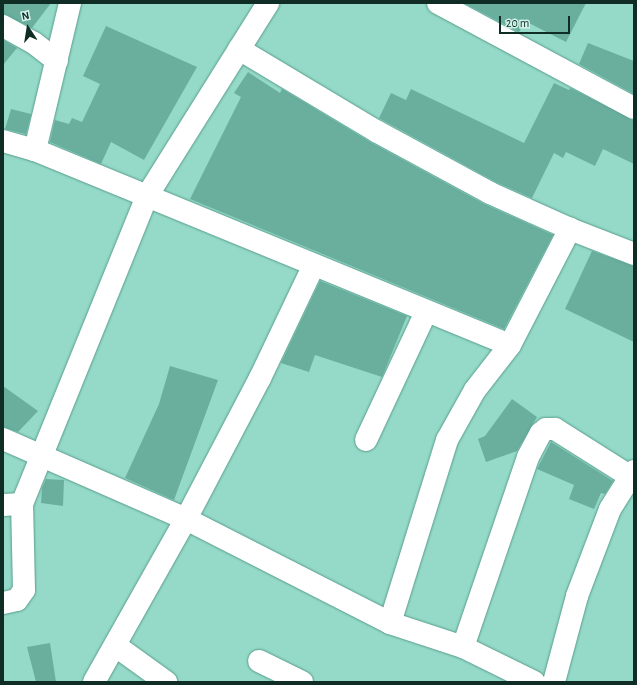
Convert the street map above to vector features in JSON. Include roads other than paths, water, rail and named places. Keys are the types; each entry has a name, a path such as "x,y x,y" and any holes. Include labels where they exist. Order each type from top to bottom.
{"street":[{"path":"35,150 70,3"},
{"path":"3,603 17,600 24,590 12,505 39,456 147,196 268,3"},
{"path":"438,3 634,108"},
{"path":"3,26 34,43 57,61"},
{"path":"239,49 376,131 490,193 570,229 634,254"},
{"path":"4,144 35,150 426,312 510,345"},
{"path":"390,623 447,440 475,390 510,345 570,229"},
{"path":"94,682 116,646 186,519 260,378 314,265"},
{"path":"366,440 426,312"},
{"path":"463,647 528,457 541,433 546,429 555,429 633,476 610,509 577,596 554,682"},
{"path":"3,439 186,519 390,623 463,647 501,674 534,682"},
{"path":"116,646 166,682"},
{"path":"259,661 302,682"}]}
